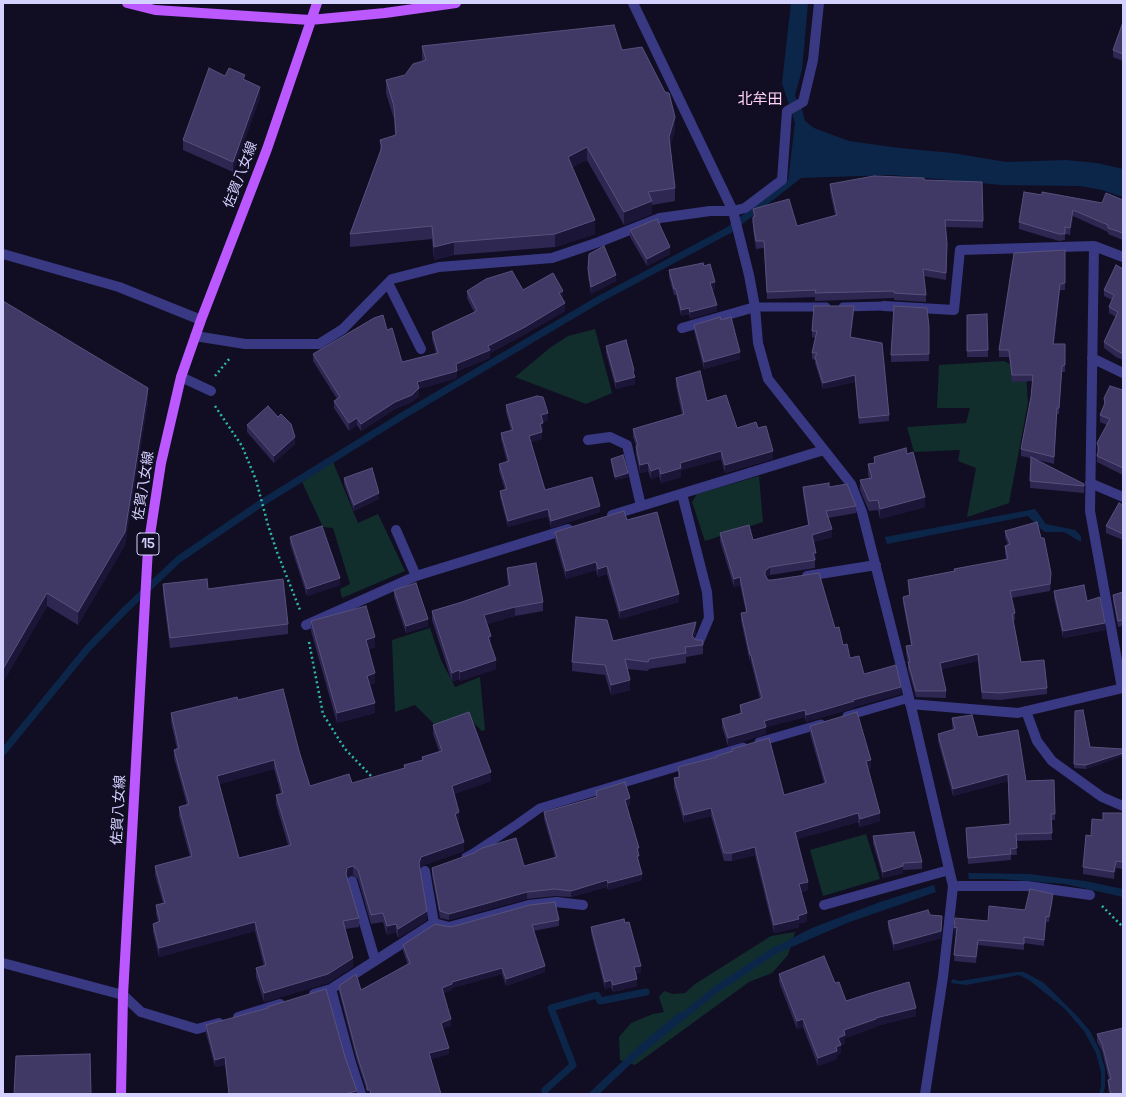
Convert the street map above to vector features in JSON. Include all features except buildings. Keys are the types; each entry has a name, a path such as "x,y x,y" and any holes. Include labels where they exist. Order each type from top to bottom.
{"main road":[{"path":"127,3 155,10 310,20 385,13 456,3"},
{"name":"佐賀八女線","path":"121,1094 123,995 148,548 161,463 180,377 200,320 266,148 317,3"}],"street":[{"path":"633,3 733,211 749,275 755,307 758,343 768,379 851,484 862,512 910,701 953,886 943,978 925,1094"},
{"path":"195,336 245,344 319,344 343,329 392,279 439,267 552,258 599,242 660,218 710,211 733,211 745,208 782,180 786,111 803,102 813,60 819,3"},
{"path":"910,701 1018,713 1122,688 1090,511 1094,246"},
{"path":"884,306 954,310 960,250 1094,246 1123,257"},
{"path":"3,254 119,287 200,320"},
{"path":"388,283 421,349"},
{"path":"682,328 755,307"},
{"path":"1092,358 1123,373"},
{"path":"180,377 211,391"},
{"path":"588,440 610,437 627,445 641,506"},
{"path":"603,518 824,450"},
{"path":"1090,483 1123,497"},
{"path":"682,494 708,592 709,618 698,644"},
{"path":"306,624 416,576 581,525"},
{"path":"396,530 416,576"},
{"path":"793,578 876,565"},
{"path":"1026,711 1037,741 1052,761 1102,797 1123,806"},
{"path":"429,870 434,923"},
{"path":"824,905 949,870"},
{"path":"352,881 375,960"},
{"path":"953,886 1027,886 1090,895"},
{"path":"301,998 331,989 434,923 449,927 529,905 556,902 583,905"},
{"path":"3,963 123,995 141,1012 197,1029 286,1002"},
{"path":"331,989 361,1094"}],"lane":[{"path":"755,307 884,306"},
{"path":"841,718 910,701"},
{"path":"459,859 472,854 540,808 826,722"}],"path":[{"path":"1090,895 1123,927"}],"green space":[{"path":"595,329 612,393 586,404 515,377 551,347 568,336"},
{"path":"1004,361 1026,372 1028,403 1009,503 967,517 976,468 958,461 960,450 914,452 907,427 966,423 970,408 937,408 939,365"},
{"path":"333,462 358,523 378,514 405,571 342,598 340,589 350,584 333,528 323,527 302,482"},
{"path":"759,476 763,522 705,541 692,502 697,494"},
{"path":"430,628 441,660 455,687 480,677 485,730 482,731 470,719 437,727 415,705 395,712 392,640"},
{"path":"866,834 880,879 823,896 810,850"},
{"path":"795,932 788,955 772,973 749,982 635,1065 620,1060 619,1037 631,1023 653,1014 664,1012 659,997 664,991 673,994 685,993 695,984 771,936"}],"water":[{"path":"791,3 808,3 802,70 795,95 799,106 801,106 805,121 814,128 849,141 952,153 1006,162 1066,160 1097,163 1123,169 1123,197 1102,190 1080,186 1002,185 893,175 798,178 794,182 788,181 795,123 782,83"},
{"path":"1035,509 1046,524 1075,530 1081,536 1081,542 1064,532 1045,532 1028,516 887,544 885,537"},
{"path":"968,873 1029,874 1085,881 1123,889 1123,897 1065,884 1001,879 969,879"},
{"path":"934,885 936,892 847,923 778,953 716,994 637,1058 599,1094 588,1094 641,1044 677,1014 684,1011 715,986 767,951 812,928 880,902"},
{"path":"1024,972 1044,983 1090,1031 1100,1051 1105,1069 1105,1087 1103,1094 1099,1094 1101,1087 1101,1072 1096,1053 1084,1031 1064,1008 1029,980 1019,975 966,985 951,983 952,979 960,981"}],"waterway":[{"path":"3,752 88,648 125,610 179,559 260,504 402,416 598,300 729,230 798,176"},
{"path":"545,1094 545,1090 573,1065 551,1008 597,995 600,1001 646,992"}],"district":[{"name":"北牟田","path":"760,100"}]}
